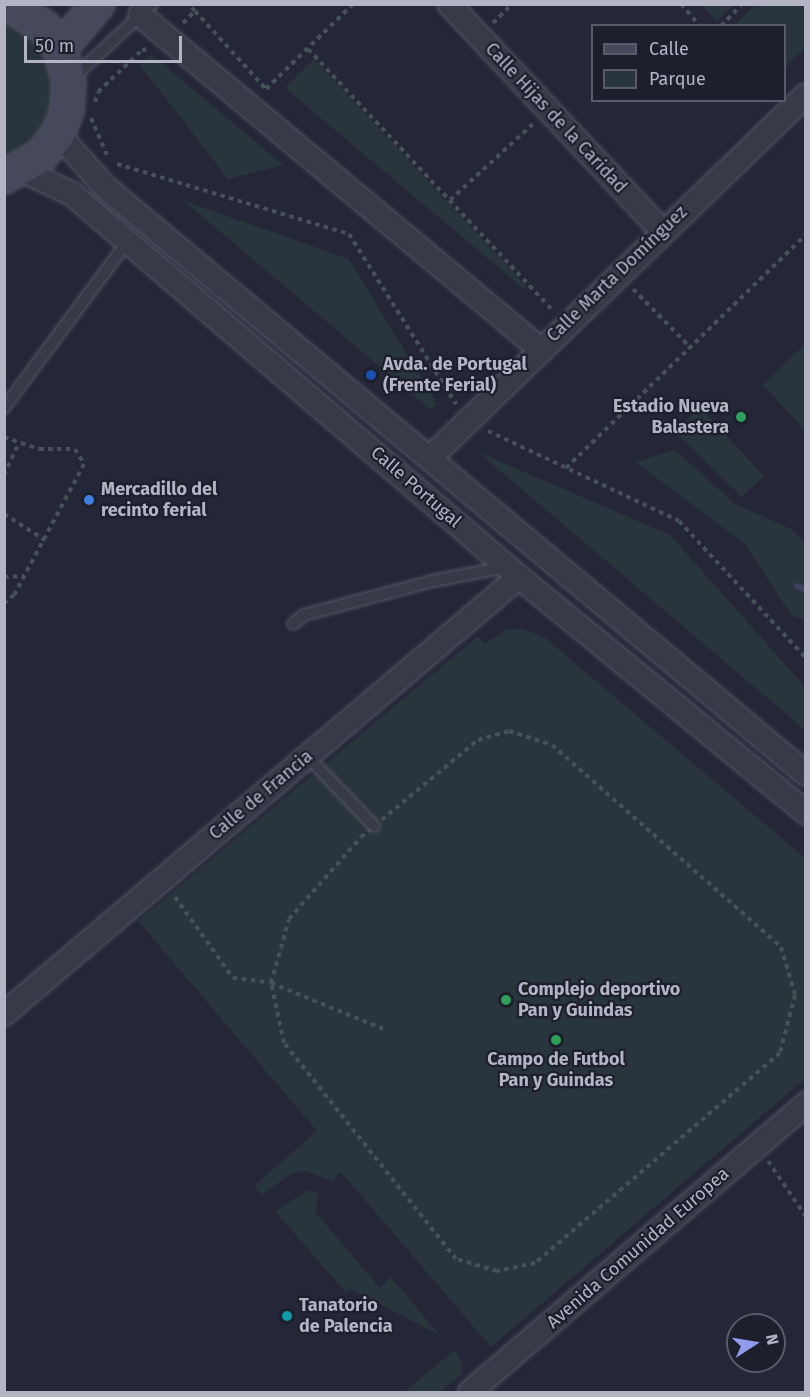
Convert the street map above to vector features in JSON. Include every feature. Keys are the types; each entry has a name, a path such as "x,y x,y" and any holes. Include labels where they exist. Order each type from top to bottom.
{"main road":[{"path":"60,49 98,4"},
{"path":"12,5 44,27 60,49 69,82 67,111 58,134 41,156 13,173"}],"street":[{"name":"Calle Hijas de la Caridad","path":"449,4 662,231"},
{"path":"146,10 168,38 539,348"},
{"name":"Calle Marta Domínguez","path":"431,458 539,348 806,95"},
{"name":"Calle Portugal","path":"58,134 88,172 806,774"},
{"name":"Calle Portugal","path":"13,173 58,185 129,241 513,572 806,813"},
{"name":"Calle de Francia","path":"4,1014 307,756 513,572"},
{"name":"Avenida Comunidad Europea","path":"470,1392 806,1104"}],"lane":[{"path":"69,82 146,10"},
{"path":"4,408 129,241"},
{"path":"293,624 304,615 433,581 513,572"},
{"path":"307,756 374,826"}],"path":[{"path":"188,4 266,89 353,4"},
{"path":"681,4 698,24"},
{"path":"723,24 742,4"},
{"path":"88,172 117,164 108,157 91,116 98,93 142,50 158,48 195,11"},
{"path":"308,49 565,324"},
{"path":"450,200 548,110"},
{"path":"566,468 806,235"},
{"path":"618,274 690,347"},
{"path":"4,437 39,449 75,449 84,464 14,595 4,603"},
{"path":"4,475 19,443"},
{"path":"4,514 45,540"},
{"path":"4,577 24,576"},
{"path":"509,731 552,745 781,946 795,995 780,1053 535,1263 498,1271 456,1259 284,1043 271,983 289,919 374,826 478,740 509,731"},
{"path":"162,879 233,978 271,983 383,1029"},
{"path":"758,1145 806,1217"}],"green space":[{"path":"4,5 44,27 67,111 5,177"},
{"path":"701,5 734,5 717,21"},
{"path":"756,5 805,5 805,48 786,67 786,24 735,24"},
{"path":"152,55 283,165 228,179 139,64"},
{"path":"314,59 527,287 524,289 285,88"},
{"path":"184,201 349,259 437,404 431,410"},
{"name":"Estadio Nueva Balastera","path":"805,344 805,430 763,385"},
{"path":"700,407 764,476 742,497 675,432"},
{"path":"675,450 735,504 793,530 805,543 805,619 792,616 744,543 635,462"},
{"path":"478,452 670,535 805,687 805,730"},
{"name":"Complejo deportivo Pan y Guindas","path":"521,628 544,637 805,858 805,1079 491,1347 341,1172 332,1181 306,1171 291,1174 261,1195 254,1186 317,1131 138,921 478,636 484,644 504,631"},
{"path":"308,1190 319,1193 315,1212 380,1288 391,1277 439,1335 351,1289 346,1293 275,1211"},
{"path":"455,1350 463,1364 461,1375 440,1392 404,1392"}],"waterway":[{"path":"797,586 806,590"}],"place":[{"name":"Avda. de Portugal (Frente Ferial)","path":"371,375"},
{"name":"Estadio Nueva Balastera","path":"741,417"},
{"name":"Mercadillo del recinto ferial","path":"89,500"},
{"name":"Complejo deportivo Pan y Guindas","path":"506,1000"},
{"name":"Campo de Futbol Pan y Guindas","path":"556,1040"},
{"name":"Tanatorio de Palencia","path":"287,1316"}]}
